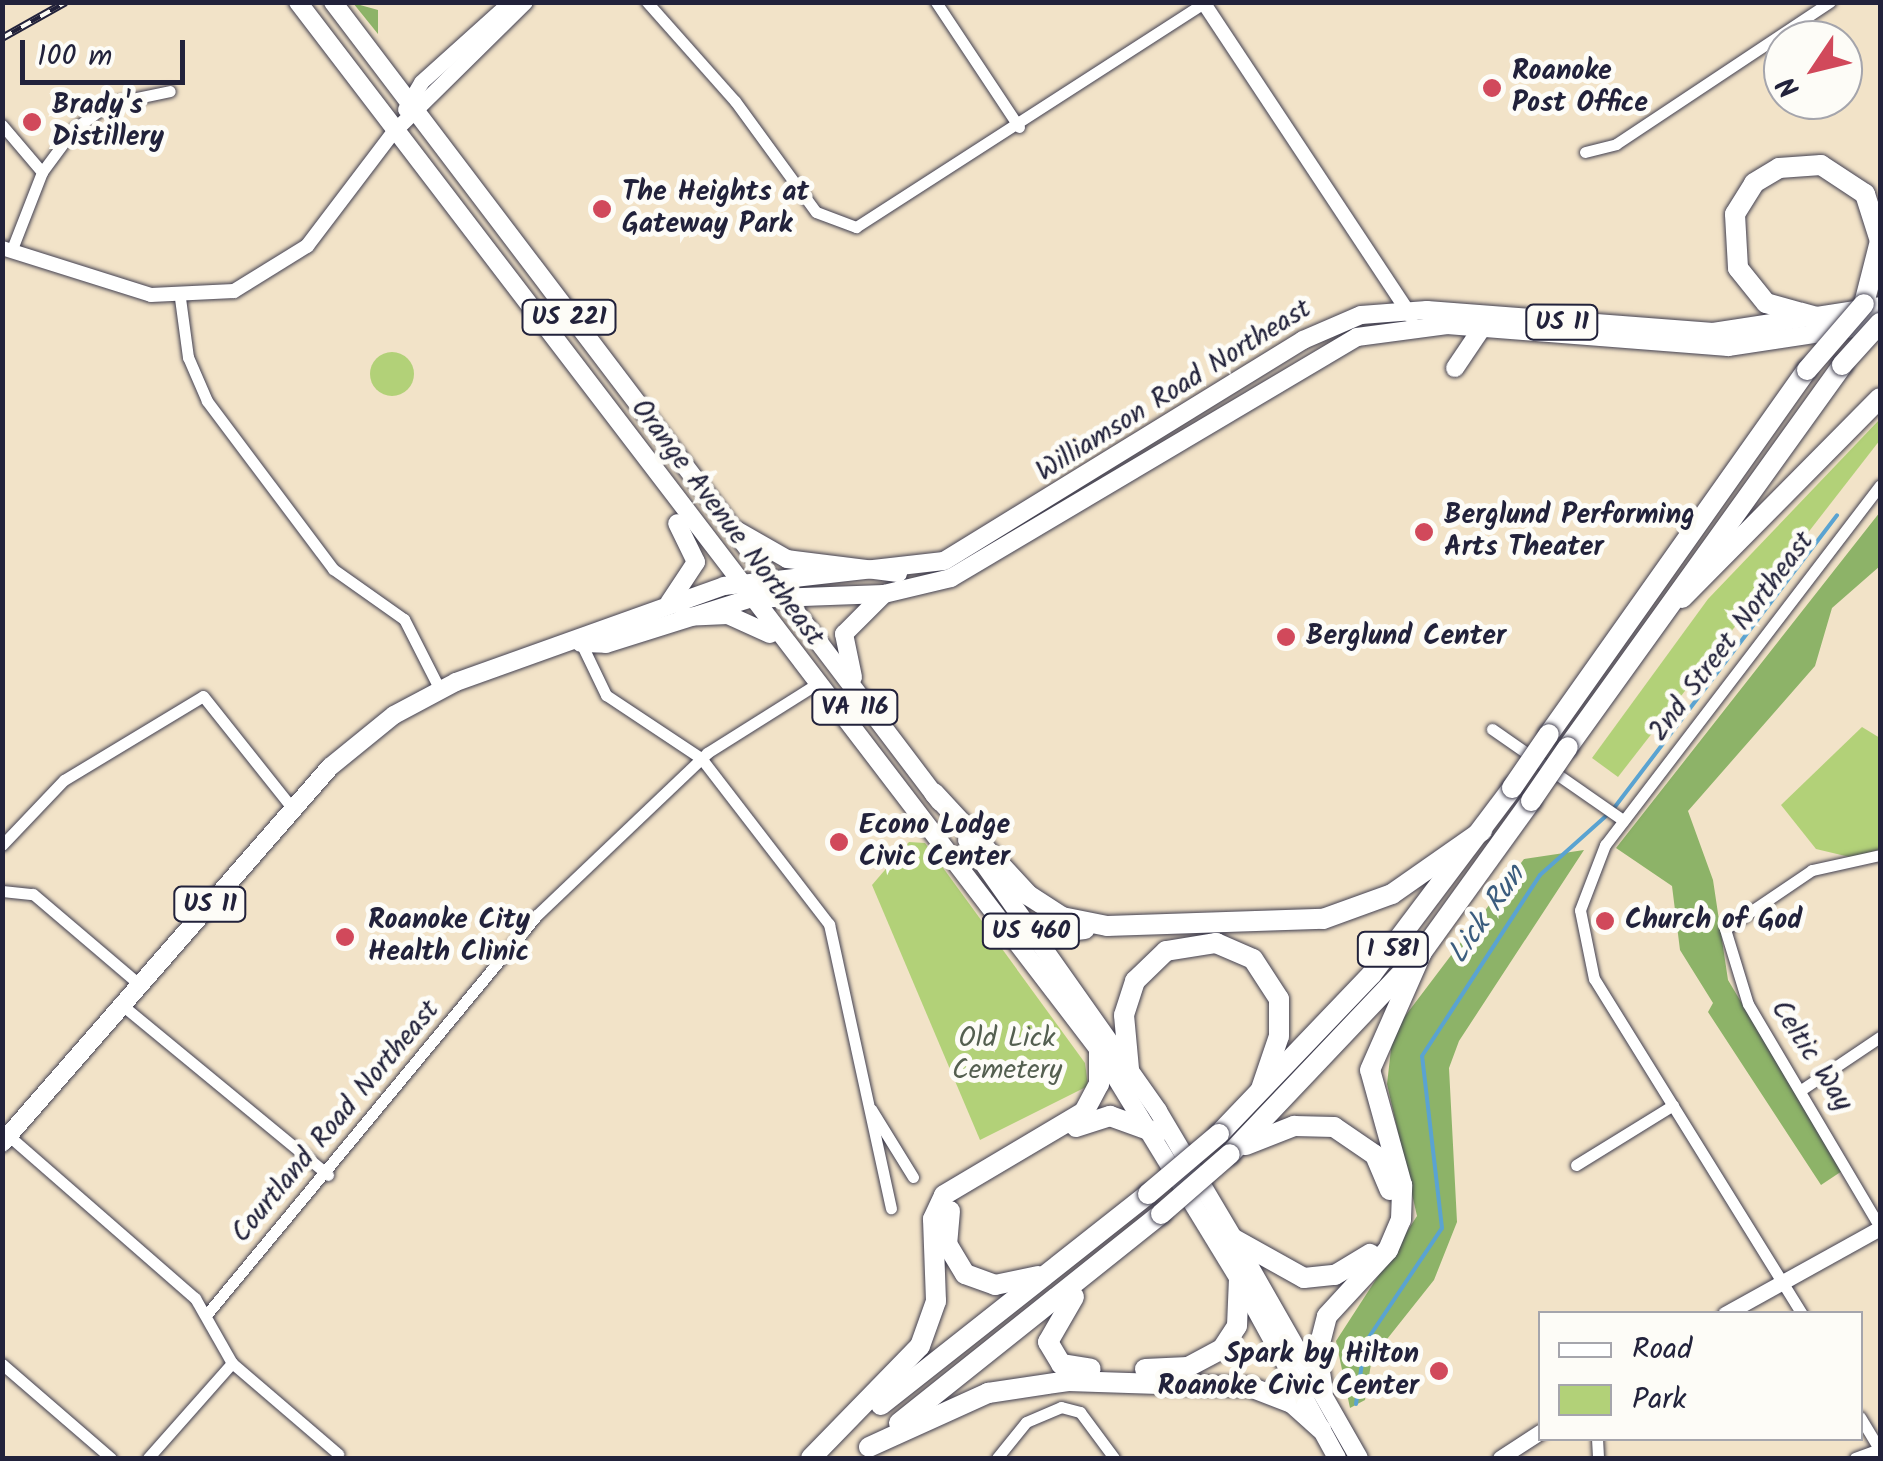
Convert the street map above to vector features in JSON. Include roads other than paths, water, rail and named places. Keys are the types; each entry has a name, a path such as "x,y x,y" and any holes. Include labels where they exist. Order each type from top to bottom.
{"highway":[{"path":"1826,320 1776,308 1745,282 1732,228 1747,191 1790,165 1847,176 1876,216 1872,305"},
{"name":"I 581","path":"812,1458 1050,1273 1219,1134 1372,974 1482,831 1807,370 1872,305 1880,286"},
{"name":"I 581","path":"862,1453 1232,1152 1422,952 1651,626 1842,365 1880,323"},
{"path":"1651,626 1880,401"},
{"path":"934,793 1037,902 1107,926"},
{"path":"1034,935 1107,926 1323,919 1392,894 1482,831"},
{"path":"1128,1069 1124,1015 1135,980 1166,951 1216,943 1252,959 1279,1000 1277,1046 1258,1096"},
{"path":"1322,1391 1317,1355 1327,1316 1388,1250 1401,1220 1402,1185 1370,1070 1422,952"},
{"path":"812,1458 920,1346 936,1301 932,1236 944,1195 1084,1112 1098,1084 1099,1050"},
{"path":"1050,1273 995,1285 965,1274 947,1244 955,1201 1089,1120 1120,1117 1157,1133"},
{"path":"1232,1152 1294,1126 1334,1127 1382,1165 1391,1208 1369,1255 1320,1278 1265,1264 1234,1239"},
{"path":"1091,1270 1048,1332 1055,1358 1078,1369 1201,1364 1237,1326 1239,1278"},
{"path":"862,1453 988,1393 1068,1380 1250,1387 1292,1403 1321,1429"}],"main road":[{"name":"Orange Avenue Northeast","path":"298,2 639,453 880,726 934,793 1128,1069 1234,1239"},
{"name":"Orange Avenue Northeast","path":"333,2 722,519 760,589 782,643 1099,1050 1157,1133 1239,1278"},
{"path":"395,130 510,2"},
{"path":"412,109 525,2"},
{"name":"Williamson Road Northeast","path":"6,1140 293,808 369,732 440,690 581,644 669,603 898,573 970,549 1318,332 1411,318 1683,332 1826,320 1872,305"},
{"name":"Williamson Road Northeast","path":"581,644 606,644 760,589 884,594 972,570 1323,351 1411,318 1482,328 1728,347 1880,323"},
{"path":"1456,368 1482,328"},
{"path":"639,453 695,551 690,582 669,603"},
{"path":"722,519 787,558 898,573"},
{"name":"VA 116","path":"760,589 926,798 947,812"},
{"name":"VA 116","path":"880,726 841,649 850,623 884,594"},
{"path":"684,617 742,618 782,643"},
{"path":"1731,1311 1880,1228"},
{"name":"US 460","path":"1234,1239 1359,1458"},
{"name":"US 460","path":"1239,1278 1337,1458"},
{"path":"1500,1458 1538,1433"}],"street":[{"path":"647,2 823,218 866,226 1203,3 1411,318"},
{"path":"936,2 1018,127"},
{"path":"1586,152 1616,144 1830,2"},
{"path":"170,91 108,104 42,172 7,249 180,298 234,290 290,262 395,130"},
{"path":"2,125 42,172"},
{"path":"180,298 188,356 207,400 333,568 404,619 440,690"},
{"name":"2nd Street Northeast","path":"1800,1311 1673,1106 1582,946 1587,878 1611,812 1880,485"},
{"path":"581,644 606,696 701,758 829,924 891,1208"},
{"name":"Courtland Road Northeast","path":"207,1314 328,1175 537,915 701,758 815,685"},
{"path":"2,844 64,780 203,696 293,808"},
{"path":"1492,729 1611,812"},
{"name":"Celtic Way","path":"1880,856 1812,870 1725,929 1731,964 1880,1228"},
{"path":"2,891 33,894 140,985"},
{"path":"122,1005 328,1175"},
{"path":"1804,1088 1880,1037"},
{"path":"864,1097 913,1178"},
{"path":"1576,1166 1673,1106"},
{"path":"6,1140 207,1314 232,1363 338,1454"},
{"path":"148,1458 232,1363"},
{"path":"2,1364 111,1458"},
{"path":"996,1458 1051,1408 1085,1419 1114,1458"},
{"path":"1855,1458 1880,1449 1863,1421"}],"waterway":[{"name":"Lick Run","path":"1614,808 1837,515"},
{"path":"1356,1404 1365,1343 1442,1228 1422,1056 1540,875 1607,815"}],"railway":[{"path":"2,38 66,2"}],"place":[{"name":"Roanoke Post Office","path":"1492,88"},
{"name":"Brady's Distillery","path":"32,122"},
{"name":"The Heights at Gateway Park","path":"602,209"},
{"name":"Berglund Performing Arts Theater","path":"1424,532"},
{"name":"Berglund Center","path":"1286,637"},
{"name":"Econo Lodge Civic Center","path":"839,842"},
{"name":"Church of God","path":"1605,921"},
{"name":"Roanoke City Health Clinic","path":"345,937"},
{"name":"Spark by Hilton Roanoke Civic Center","path":"1439,1371"}],"park label":[{"name":"Old Lick Cemetery","path":"1007,1055"}]}
